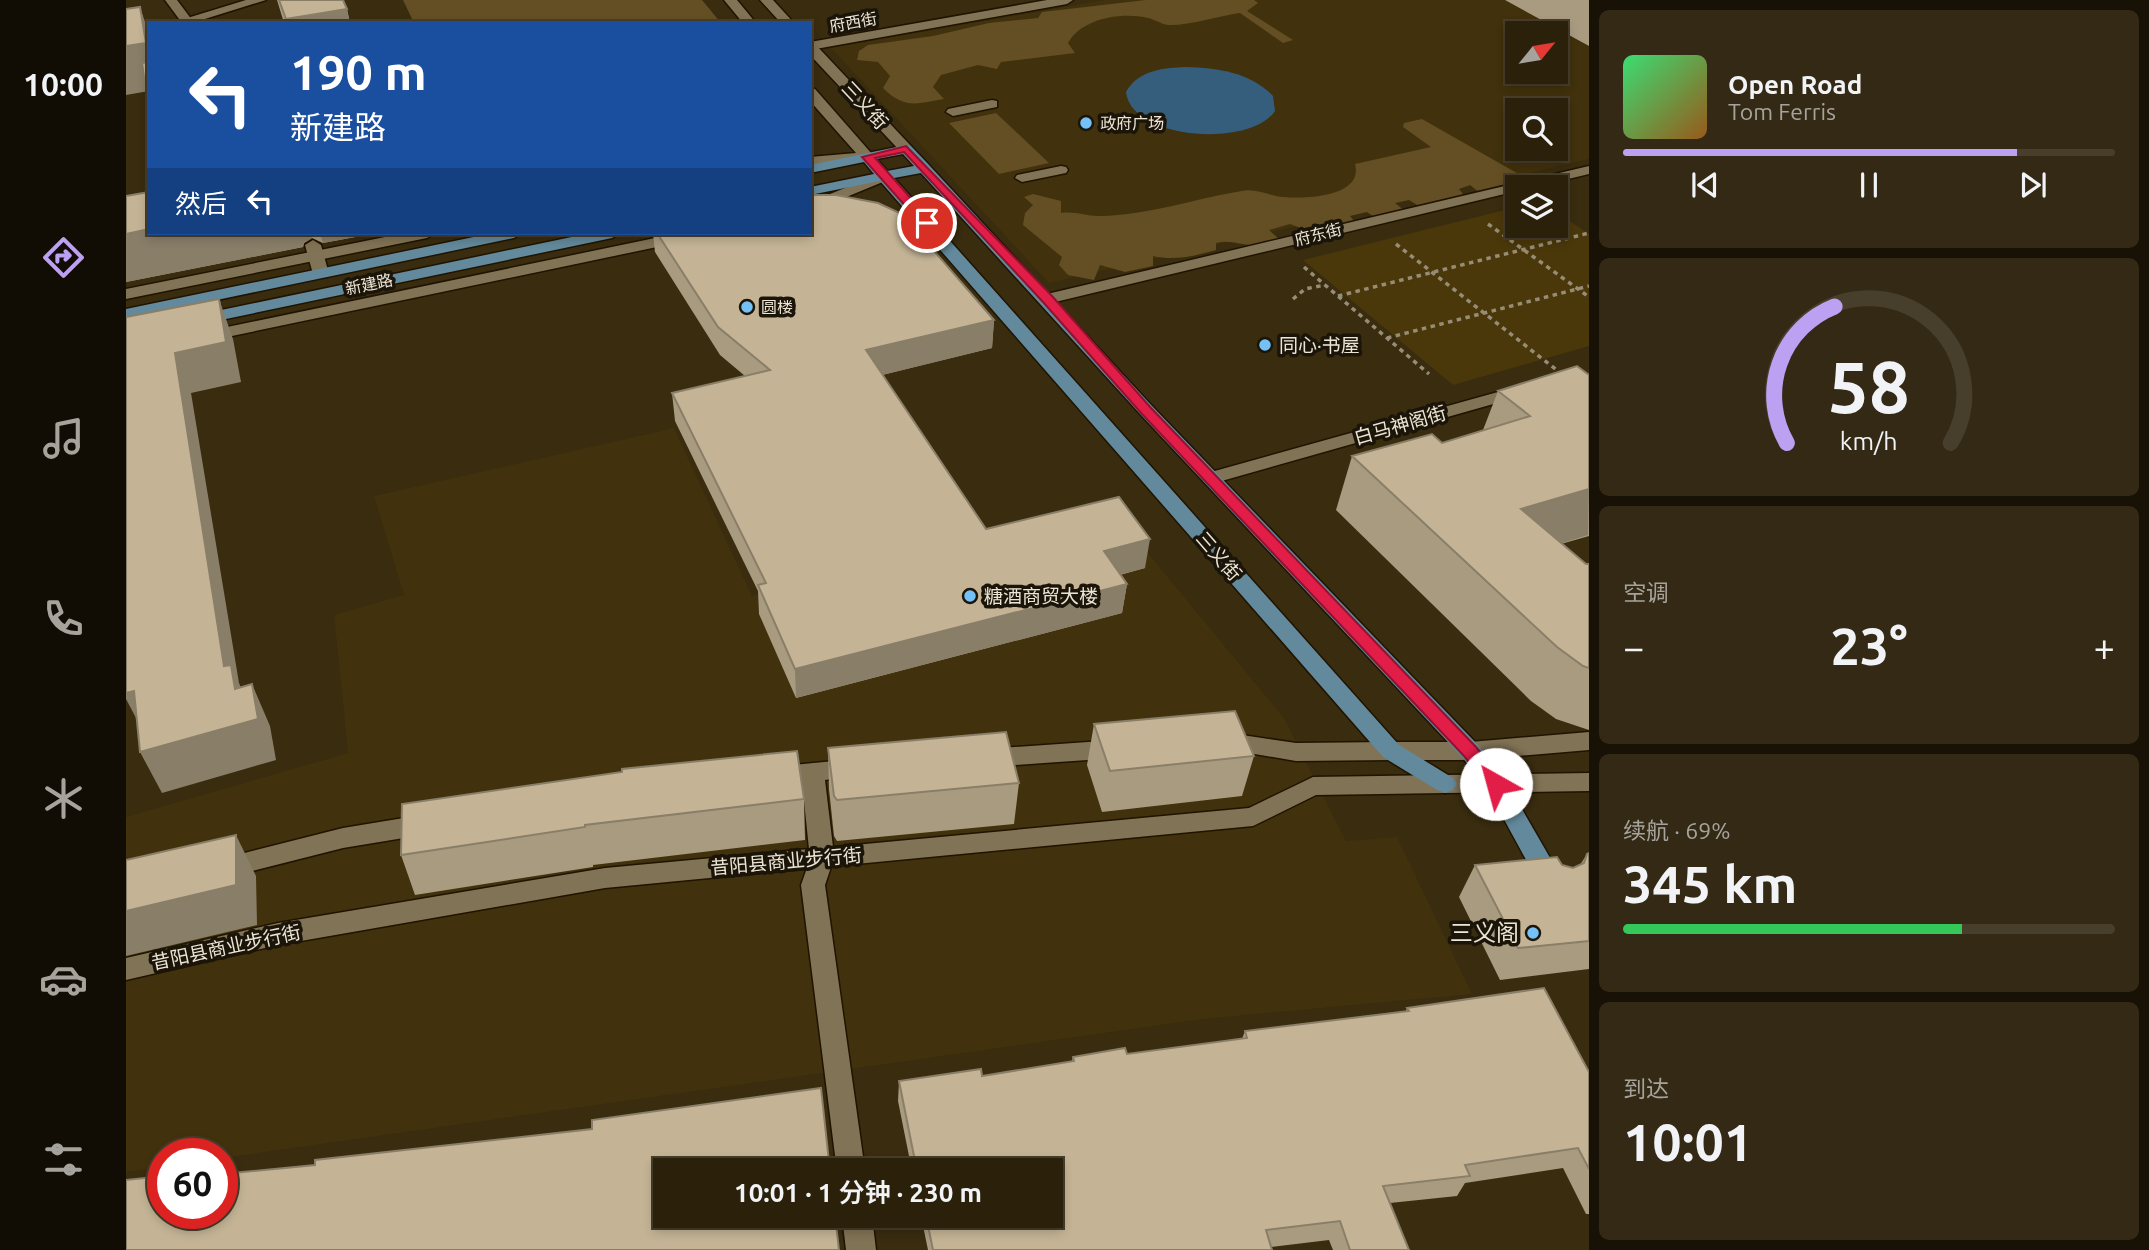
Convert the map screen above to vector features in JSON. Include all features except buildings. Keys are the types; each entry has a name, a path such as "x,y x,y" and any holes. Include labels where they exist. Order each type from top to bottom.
{"main road":[{"path":"812,169 906,149"},
{"name":"三义街","path":"906,149 1047,299 1147,411 1470,751 1496,784 1554,887"},
{"name":"三义街","path":"867,157 1391,751 1445,784"},
{"path":"812,191 924,168"},
{"name":"新建路","path":"126,314 505,235"},
{"name":"新建路","path":"180,323 602,235"}],"street":[{"path":"171,0 181,21"},
{"path":"185,21 260,0"},
{"path":"730,0 748,21"},
{"path":"766,0 786,21"},
{"name":"府西街","path":"812,47 1067,0"},
{"name":"三义街","path":"812,49 906,149"},
{"name":"三义街","path":"812,94 867,157"},
{"path":"953,112 992,104"},
{"path":"812,161 867,157"},
{"path":"1022,178 1061,170"},
{"name":"府东街","path":"1047,299 1589,170"},
{"path":"812,209 886,176"},
{"path":"812,210 854,209"},
{"path":"897,215 927,223"},
{"path":"126,294 315,250 414,235"},
{"path":"181,342 690,235"},
{"path":"315,250 321,274"},
{"name":"白马神阁街","path":"1211,478 1567,378"},
{"path":"1202,742 1229,740 1296,752 1470,751 1589,741"},
{"path":"965,760 1146,746"},
{"path":"743,779 882,766"},
{"path":"812,771 822,858 813,885 848,1158"},
{"name":"昔阳县商业步行街","path":"126,969 278,934 604,878 1252,817 1313,786 1589,782"},
{"path":"203,874 343,838 449,821"},
{"path":"858,1228 861,1250"}],"path":[{"path":"1456,201 1589,297"},
{"path":"1368,222 1567,378"},
{"path":"1338,296 1589,233"},
{"path":"1277,244 1429,374"},
{"path":"1293,299 1305,289 1325,285"},
{"path":"1387,338 1589,286"}],"shaded area":[{"path":"403,0 702,0 719,21 413,21"},
{"path":"1104,0 1589,0 1589,159 1519,175 1505,175 1505,178 1049,283 831,48"},
{"path":"1146,0 1254,0 1258,3 1247,11 1293,40 1283,43 1240,13 1176,25 1138,16 1115,17 1093,23 1074,35 1068,43 1075,53 1001,62 997,69 978,65 941,75 933,87 944,99 918,103 897,99 883,88 890,76 878,62 857,60 859,51 868,45 933,36 989,23 1038,18 1042,12"},
{"path":"996,113 1049,163 999,174 949,123"},
{"path":"1422,119 1520,175 1505,175 1505,187 1480,193 1470,185 1459,189 1466,198 1419,206 1409,200 1395,203 1405,211 1374,217 1367,212 1350,216 1355,222 1311,232 1290,224 1269,230 1279,239 1256,245 1216,243 1216,250 1192,256 1153,256 1153,266 1125,272 1100,265 1094,280 1068,275 1059,265 1062,257 1023,225 1025,213 1033,205 1024,197 1033,194 1061,201 1061,213 1098,216 1154,210 1247,190 1293,198 1331,194 1351,183 1355,175 1355,164 1431,147 1403,127 1404,123"},
{"path":"1505,210 1505,238 1568,238 1568,220 1589,234 1589,346 1453,385 1303,260"},
{"path":"674,428 752,596 1110,507 1284,718 1346,841 1397,837 1472,994 1203,1019 238,1156 238,1138 147,1138 147,1169 126,1172 126,817 348,753 334,615 404,595 374,496"}],"water":[{"path":"1186,67 1221,70 1254,81 1273,96 1275,111 1262,123 1219,134 1169,129 1148,120 1133,108 1126,92 1137,79 1160,70"}],"place":[{"name":"政府广场","path":"1086,123"},
{"name":"圆楼","path":"747,307"},
{"name":"同心·书屋","path":"1265,345"},
{"name":"糖酒商贸大楼","path":"970,596"},
{"name":"三义阁","path":"1533,933"}],"route":[{"path":"927,223 867,157 906,149 1047,299 1147,411 1470,751 1496,784"}]}
